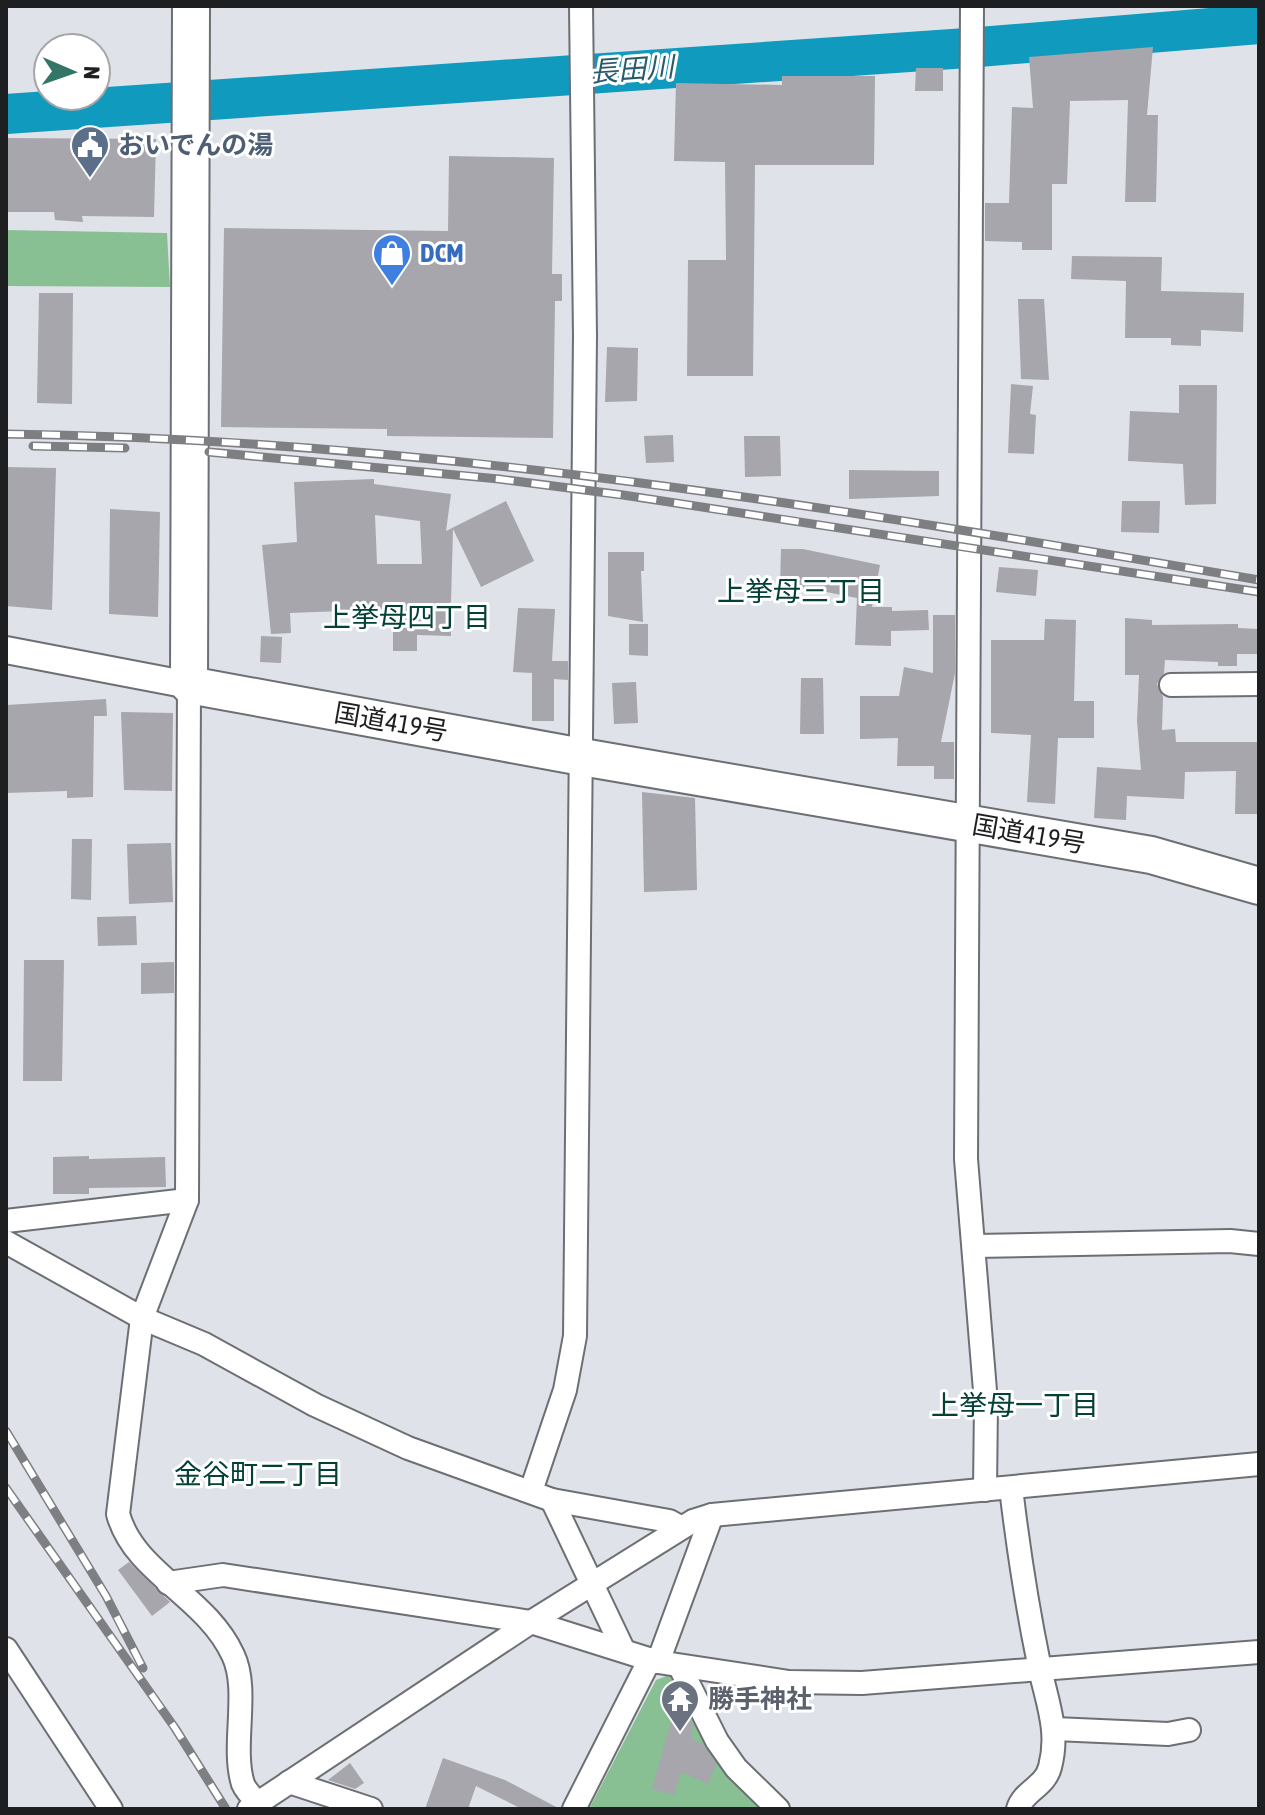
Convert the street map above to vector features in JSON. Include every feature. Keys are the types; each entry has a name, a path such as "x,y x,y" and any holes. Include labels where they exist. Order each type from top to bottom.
{"highway":[{"path":"189,685 191,6"},
{"name":"国道419号","path":"189,685 582,757 1151,855 1259,886"}],"street":[{"path":"531,1491 565,1390 575,1336 585,336 581,6"},
{"path":"972,6 965,823 966,1159 986,1403 985,1490"},
{"path":"6,650 189,685 187,1200 142,1318 118,1514 123,1534 168,1583 206,1611 234,1656 243,1784 254,1806 680,1527 712,1515 1259,1464"},
{"path":"1171,685 1259,684"},
{"path":"6,1221 187,1200"},
{"path":"975,1246 1230,1241 1259,1244"},
{"path":"6,1242 142,1318 204,1344 315,1405 408,1448 552,1500 669,1521 680,1527"},
{"path":"1011,1488 1039,1667 1055,1729 1050,1771 1021,1799 1018,1809"},
{"path":"552,1500 623,1649"},
{"path":"574,1809 663,1662 712,1515"},
{"path":"168,1583 223,1575 531,1622 663,1662 789,1682 862,1683 1259,1652"},
{"path":"6,1649 111,1809"},
{"path":"663,1662 736,1768 778,1809"},
{"path":"1055,1729 1168,1734 1189,1730"},
{"path":"289,1782 371,1809"}],"green space":[{"path":"6,230 167,233 170,287 6,286"},
{"path":"669,1675 774,1809 589,1809 656,1680"}],"building":[{"path":"1153,47 1147,115 1158,115 1156,202 1125,202 1128,100 1070,101 1067,184 1052,184 1052,250 1022,250 1022,242 985,241 985,203 1009,203 1012,107 1033,108 1029,57"},
{"path":"916,68 943,68 943,91 915,91"},
{"path":"782,76 875,76 874,165 755,165 753,376 687,376 688,260 726,260 725,162 674,161 676,83 782,85"},
{"name":"おいでんの湯","path":"6,138 156,139 154,217 82,216 83,222 55,220 54,212 6,212"},
{"name":"DCM","path":"449,156 554,158 552,274 562,274 562,301 555,301 553,438 387,436 387,429 221,427 224,228 448,231"},
{"path":"1072,256 1162,257 1161,291 1244,293 1243,332 1201,330 1201,346 1171,345 1171,338 1125,338 1126,281 1071,279"},
{"path":"39,293 73,293 72,404 37,403"},
{"path":"1018,299 1044,299 1049,380 1021,379"},
{"path":"607,347 638,348 637,401 605,402"},
{"path":"1011,384 1033,386 1030,414 1036,415 1034,454 1008,453"},
{"path":"1179,385 1217,385 1216,504 1185,505 1183,464 1128,461 1130,411 1179,413"},
{"path":"673,435 674,462 646,463 644,436"},
{"path":"744,436 780,436 781,476 745,477"},
{"path":"6,467 56,468 52,610 6,606"},
{"path":"849,470 939,471 939,496 849,499"},
{"path":"374,479 374,484 451,494 446,531 506,501 534,561 481,587 453,529 451,602 448,604 451,604 451,636 417,635 417,651 393,651 393,609 290,613 291,633 271,634 262,545 297,542 294,482","holes":["375,515 420,521 422,564 377,564"]},
{"path":"1122,501 1160,501 1159,533 1121,532"},
{"path":"110,509 160,512 158,617 109,614"},
{"path":"781,549 803,549 880,565 872,607 892,607 892,611 928,610 929,630 891,631 891,646 855,645 857,598 811,589 780,588"},
{"path":"608,552 644,552 644,571 641,571 643,622 608,616"},
{"path":"999,567 1038,570 1036,596 996,592"},
{"path":"518,608 555,609 552,661 568,661 568,680 554,679 554,721 532,721 532,673 513,672"},
{"path":"933,615 955,615 955,673 941,742 954,742 954,779 934,779 934,766 897,766 898,738 860,739 860,696 899,696 904,667 933,673"},
{"path":"1125,618 1152,620 1152,625 1238,624 1238,628 1259,629 1259,654 1237,654 1237,666 1218,666 1218,662 1165,660 1164,673 1157,684 1163,697 1162,730 1175,729 1176,742 1259,742 1259,814 1235,814 1236,771 1185,772 1184,799 1127,796 1126,820 1094,818 1097,767 1141,770 1137,721 1139,675 1125,675"},
{"path":"1045,619 1076,620 1074,701 1094,701 1094,738 1058,738 1055,804 1027,802 1031,735 991,733 991,640 1044,640"},
{"path":"629,624 648,624 648,656 629,655"},
{"path":"261,636 282,637 281,663 260,662"},
{"path":"801,678 823,678 824,734 800,734"},
{"path":"636,682 638,723 614,724 612,683"},
{"path":"106,699 107,716 94,716 93,797 67,798 67,791 6,793 6,705"},
{"path":"121,712 173,713 172,791 124,790"},
{"path":"642,792 695,798 697,890 644,892"},
{"path":"72,839 92,839 91,900 71,899"},
{"path":"171,843 173,902 129,904 127,844"},
{"path":"136,916 137,945 98,946 97,917"},
{"path":"24,960 64,960 62,1081 23,1081"},
{"path":"174,962 174,993 141,994 141,963"},
{"path":"89,1156 89,1159 165,1157 166,1187 89,1188 89,1194 53,1194 53,1157"},
{"path":"129,1562 170,1602 152,1616 118,1570"},
{"path":"672,1718 693,1723 691,1739 703,1744 716,1764 708,1784 681,1772 674,1795 652,1789"},
{"path":"443,1758 505,1780 560,1809 522,1809 476,1786 468,1809 425,1809"},
{"path":"350,1763 364,1783 355,1789 328,1780"}],"waterway":[{"name":"長田川","path":"6,114 967,48 1259,24"}],"railway":[{"path":"6,434 164,439 321,449 635,482 948,528 1259,580"},
{"path":"33,446 125,448"},
{"path":"209,452 499,479 623,495 1259,592"},
{"path":"6,1431 106,1596 143,1668"},
{"path":"6,1488 175,1728 226,1809"}],"place":[{"name":"おいでんの湯","path":"90,179"},
{"name":"DCM","path":"392,287"},
{"name":"勝手神社","path":"680,1733"}],"district":[{"name":"上挙母三丁目","path":"801,591"},
{"name":"上挙母四丁目","path":"407,617"},
{"name":"上挙母一丁目","path":"1015,1405"},
{"name":"金谷町二丁目","path":"258,1474"}]}
